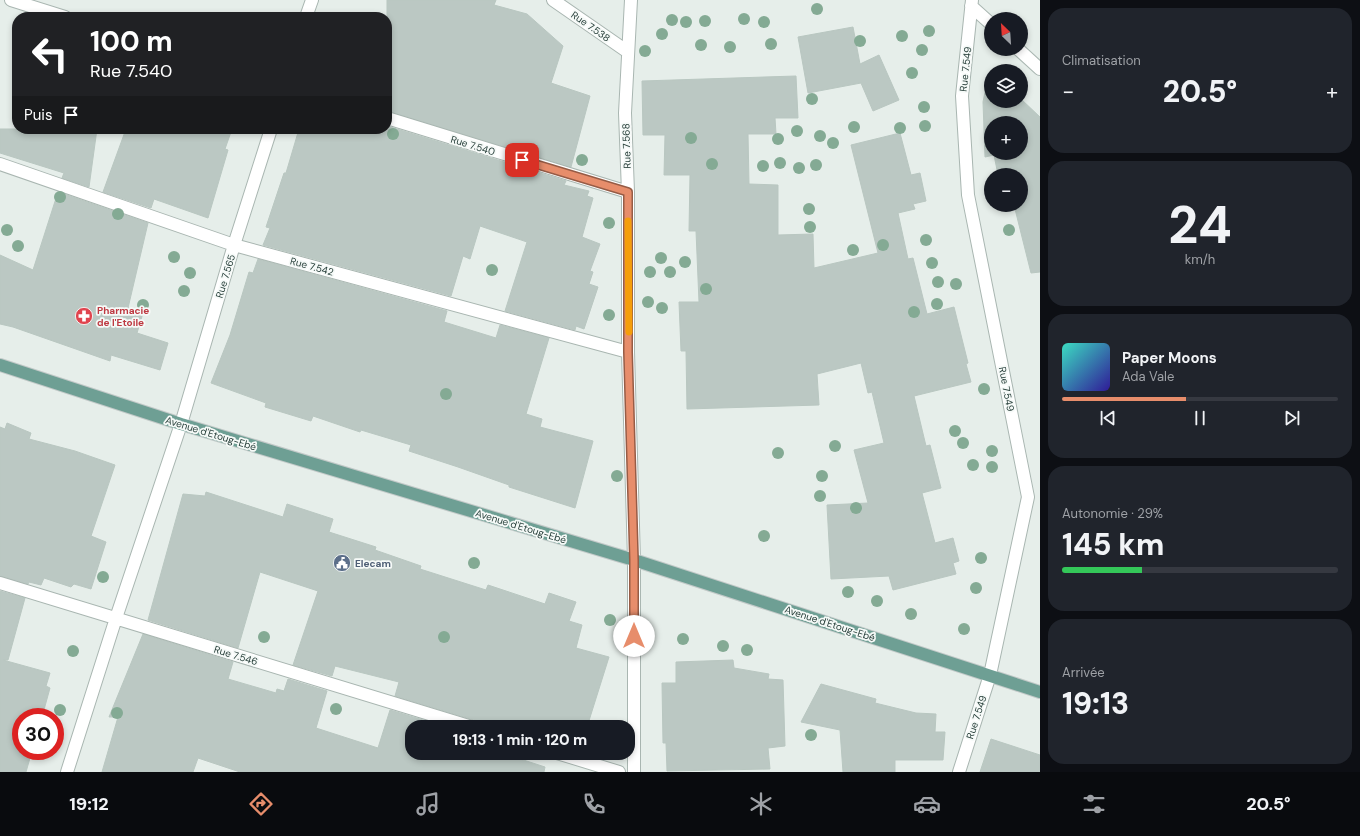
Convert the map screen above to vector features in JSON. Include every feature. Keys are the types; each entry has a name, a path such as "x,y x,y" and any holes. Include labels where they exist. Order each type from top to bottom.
{"main road":[{"name":"Avenue d'Etoug-Ebé","path":"0,365 181,424 634,560 1040,692"}],"street":[{"path":"11,0 49,12"},
{"path":"308,12 312,0"},
{"name":"Rue 7.538","path":"554,0 628,52"},
{"name":"Rue 7.568","path":"631,0 625,113 628,192 628,352 634,560 634,772"},
{"path":"971,3 984,17"},
{"name":"Rue 7.549","path":"959,772 990,675 1034,499 968,195 962,96 971,3"},
{"path":"1026,56 1040,69"},
{"name":"Rue 7.540","path":"392,120 628,192"},
{"name":"Rue 7.565","path":"67,772 116,618 181,424 234,245 269,134"},
{"name":"Rue 7.542","path":"0,164 234,245 628,352"},
{"name":"Rue 7.546","path":"0,583 449,720"},
{"path":"580,760 619,772"}],"building":[{"path":"387,0 496,0 494,5 527,14 563,46 551,83 590,96 571,167 392,113 392,12 387,12"},
{"path":"853,27 860,64 879,55 899,100 873,111 861,83 808,93 798,37"},
{"path":"796,76 798,118 775,118 776,134 748,134 749,184 778,185 778,235 813,234 814,268 878,253 851,145 900,133 911,175 920,173 926,201 913,204 915,209 898,213 908,259 913,258 927,314 954,307 968,363 966,364 971,382 914,396 926,446 930,445 941,488 922,493 935,543 953,538 959,561 953,563 956,574 893,590 889,576 831,579 827,505 868,503 854,450 884,443 872,392 868,393 861,363 817,374 819,405 687,409 686,351 681,351 679,302 699,302 696,231 689,231 690,175 664,175 665,135 643,135 642,81"},
{"path":"984,97 984,108 1028,108 1028,106 1040,117 1040,272 1031,273 1016,212 1028,212 1028,168 997,168 995,160 1028,160 1028,116 984,116 984,130 983,102"},
{"path":"392,128 566,181 564,185 589,191 587,196 593,198 582,237 600,244 590,271 593,272 589,284 598,287 584,329 576,326 575,330 505,311 527,242 480,226 470,259 463,256 451,296 263,245 270,228 266,227 284,173 286,173 298,134 392,134"},
{"path":"0,129 12,129 12,134 96,134 89,187 62,178 64,173 0,153"},
{"path":"124,134 230,134 225,149 228,150 208,218 154,199 151,208 103,192"},
{"path":"58,192 148,223 128,308 143,313 137,333 168,343 160,370 111,355 110,361 13,327 0,324 0,255 33,270"},
{"path":"258,259 447,311 444,322 496,338 500,325 549,338 526,414 542,419 540,427 593,441 575,508 509,487 509,485 409,451 411,445 361,430 360,432 313,416 311,421 265,407 266,403 211,383 230,335 249,272 253,273"},
{"path":"7,423 31,433 29,439 75,451 115,465 91,536 106,542 91,589 74,584 71,587 44,578 41,585 29,582 28,584 0,576 0,427 5,429"},
{"path":"206,492 283,517 287,504 333,519 329,532 376,547 375,550 421,566 420,569 486,590 488,585 545,604 549,593 576,602 569,621 582,625 576,648 609,657 589,720 474,720 395,696 399,682 335,666 332,676 293,665 318,591 260,572 238,648 148,620 183,494 205,496"},
{"path":"0,591 25,598 8,660 3,660 50,673 46,686 50,688 44,708 12,708 12,760 29,760 26,772 0,772"},
{"path":"143,634 233,662 228,679 276,693 277,689 284,691 288,679 327,691 316,728 378,748 390,710 423,720 405,720 405,760 524,760 545,767 544,772 240,772 198,758 193,772 102,772 118,717 109,717"},
{"path":"733,660 734,668 769,674 768,679 783,680 785,746 768,748 770,769 667,771 666,743 663,743 662,683 676,683 676,662"},
{"path":"821,684 876,699 875,703 916,713 936,714 935,732 945,732 943,760 895,760 895,772 843,772 840,730 801,722"},
{"path":"991,739 1040,755 1040,772 980,772"}],"slow traffic":[{"path":"628,221 629,332"}],"place":[{"name":"Pharmacie de l'Etoile","path":"84,316"},
{"name":"Elecam","path":"342,563"}],"route":[{"path":"522,160 628,192 628,352 634,560 634,636"}]}
